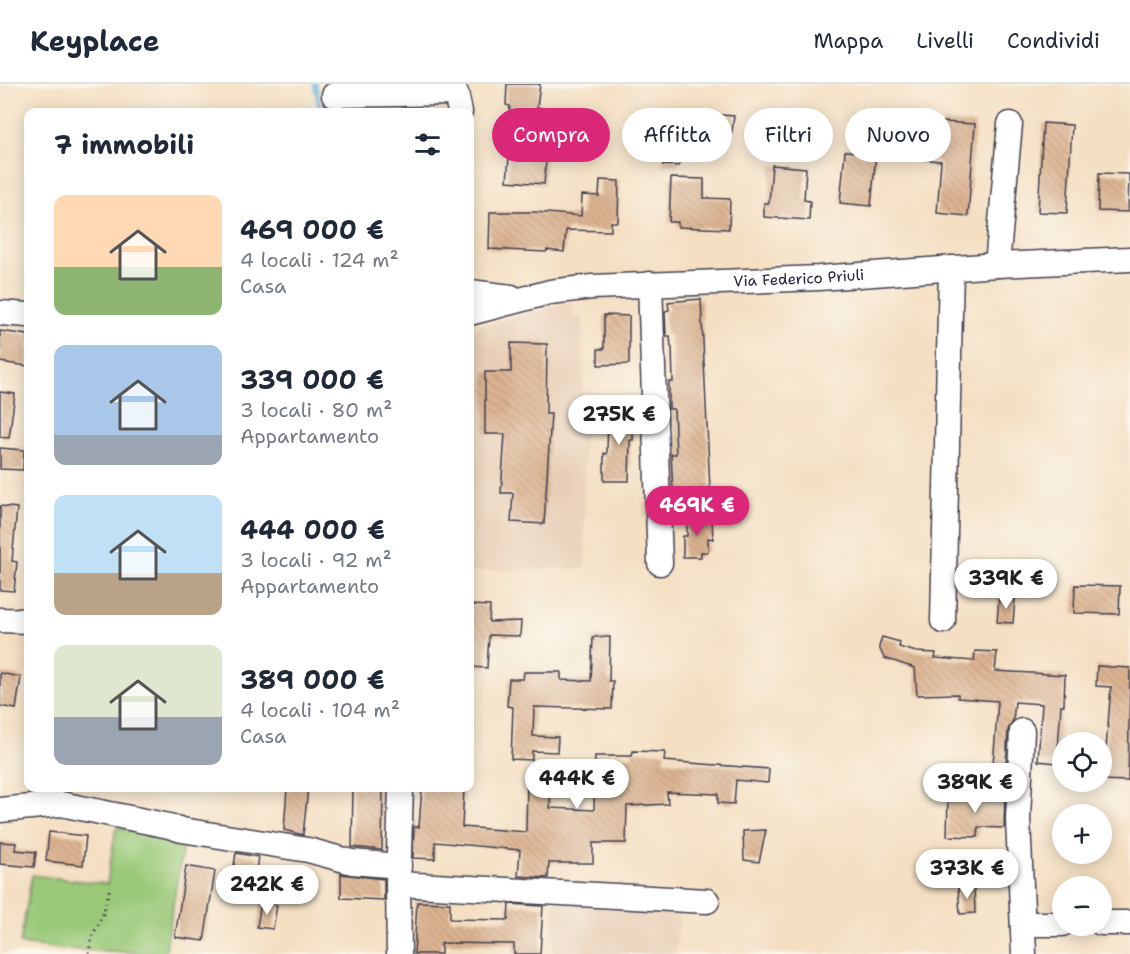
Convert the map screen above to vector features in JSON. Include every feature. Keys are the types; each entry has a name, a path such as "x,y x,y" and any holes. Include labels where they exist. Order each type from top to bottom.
{"street":[{"path":"334,97 456,93 459,108"},
{"path":"997,265 1010,124"},
{"name":"Via Federico Priuli","path":"474,312 571,289 819,278 997,265 1130,260"},
{"path":"943,621 951,268"},
{"path":"650,284 660,563"},
{"path":"474,293 504,297 534,297"},
{"path":"0,313 24,315"},
{"path":"0,620 24,621"},
{"path":"1022,731 1018,819 1024,954"},
{"path":"0,810 61,804 72,800 78,792"},
{"path":"399,954 398,875 401,792"},
{"path":"61,804 182,830 308,850 398,875 706,901"},
{"path":"1112,923 1130,922"},
{"path":"1023,924 1052,924"}],"path":[{"path":"89,954 91,939 103,914 110,887"}],"shaded area":[{"path":"574,302 574,317 583,316 585,568 474,571 474,329 514,316"},
{"path":"554,902 681,907 675,954 553,954"}],"green space":[{"path":"116,827 184,839 165,954 65,949 20,944 32,875 107,884"}],"building":[{"path":"507,84 540,84 537,107 542,108 510,108 506,105"},
{"path":"951,122 975,124 968,216 937,213 941,162 951,162"},
{"path":"1043,123 1072,125 1067,213 1038,212"},
{"path":"845,151 845,162 875,162 871,206 840,203"},
{"path":"509,162 546,162 544,184 507,181"},
{"path":"663,162 679,162 679,166 663,165"},
{"path":"772,165 806,168 804,200 810,201 809,220 764,217 764,203 769,203"},
{"path":"1099,173 1129,174 1128,212 1098,211"},
{"path":"671,178 704,179 704,198 730,199 729,229 678,227 678,222 669,222"},
{"path":"600,180 619,181 618,222 611,222 611,231 566,230 564,252 489,249 490,212 535,212 581,216 582,195 599,196"},
{"path":"701,299 710,489 673,491 671,454 676,454 674,409 669,409 669,382 673,382 672,347 670,336 666,336 665,311 669,310 668,302"},
{"path":"604,315 629,316 629,364 598,365 598,349 604,349"},
{"path":"0,331 24,334 24,365 0,362"},
{"path":"511,343 547,344 546,414 551,414 544,524 511,522 513,493 501,493 505,434 485,434 485,372 511,372"},
{"path":"0,392 15,394 9,438 0,437"},
{"path":"608,412 633,412 629,481 604,481"},
{"path":"0,448 24,450 23,470 0,469"},
{"path":"0,506 17,508 12,561 17,562 14,591 0,590"},
{"path":"687,519 712,519 713,539 708,538 708,552 701,552 701,557 683,557 683,536 687,536"},
{"path":"1075,585 1120,586 1119,614 1074,613"},
{"path":"999,597 1015,598 1013,623 997,622"},
{"path":"474,605 490,606 489,622 521,621 520,636 489,635 487,668 474,667"},
{"path":"593,637 610,637 609,681 613,681 612,709 534,707 533,736 558,737 557,752 532,751 532,760 511,759 513,707 507,706 509,679 523,679 524,672 561,672 561,680 591,681"},
{"path":"882,637 900,642 899,647 916,652 936,653 935,658 974,661 975,651 997,652 995,671 1065,675 1064,705 1061,705 1059,732 1052,732 1052,762 1038,761 1042,704 1015,702 1013,720 1008,730 1006,766 993,765 998,701 958,698 958,694 917,695 915,668 884,658 879,647"},
{"path":"1097,666 1130,668 1128,781 1112,780 1112,732 1107,732 1111,687 1096,686"},
{"path":"0,673 21,677 16,709 0,706"},
{"path":"633,751 665,752 664,761 769,769 768,783 736,780 734,804 718,803 718,794 667,792 668,804 627,806 626,843 593,843 593,863 549,863 548,878 518,876 520,850 435,842 435,859 413,858 414,827 419,827 422,792 464,792 462,827 526,832 527,782 551,783 550,808 594,810 595,756 632,756"},
{"path":"287,792 308,792 303,835 284,830"},
{"path":"353,792 383,792 382,850 352,847"},
{"path":"977,793 1005,794 1004,828 978,827 978,837 947,836 948,798 977,798"},
{"path":"766,830 759,862 744,860 743,831"},
{"path":"49,832 86,836 83,865 46,861"},
{"path":"0,842 16,843 15,850 36,852 34,867 0,864"},
{"path":"236,853 258,857 255,876 233,872"},
{"path":"186,866 215,871 204,941 175,937"},
{"path":"341,874 384,879 384,900 341,898"},
{"path":"974,886 975,913 960,914 958,887"},
{"path":"261,902 277,905 273,929 257,927"},
{"path":"417,902 450,903 450,919 508,920 509,904 543,906 540,954 514,954 514,944 441,943 441,954 414,954"}],"waterway":[{"path":"315,84 320,108"}]}
